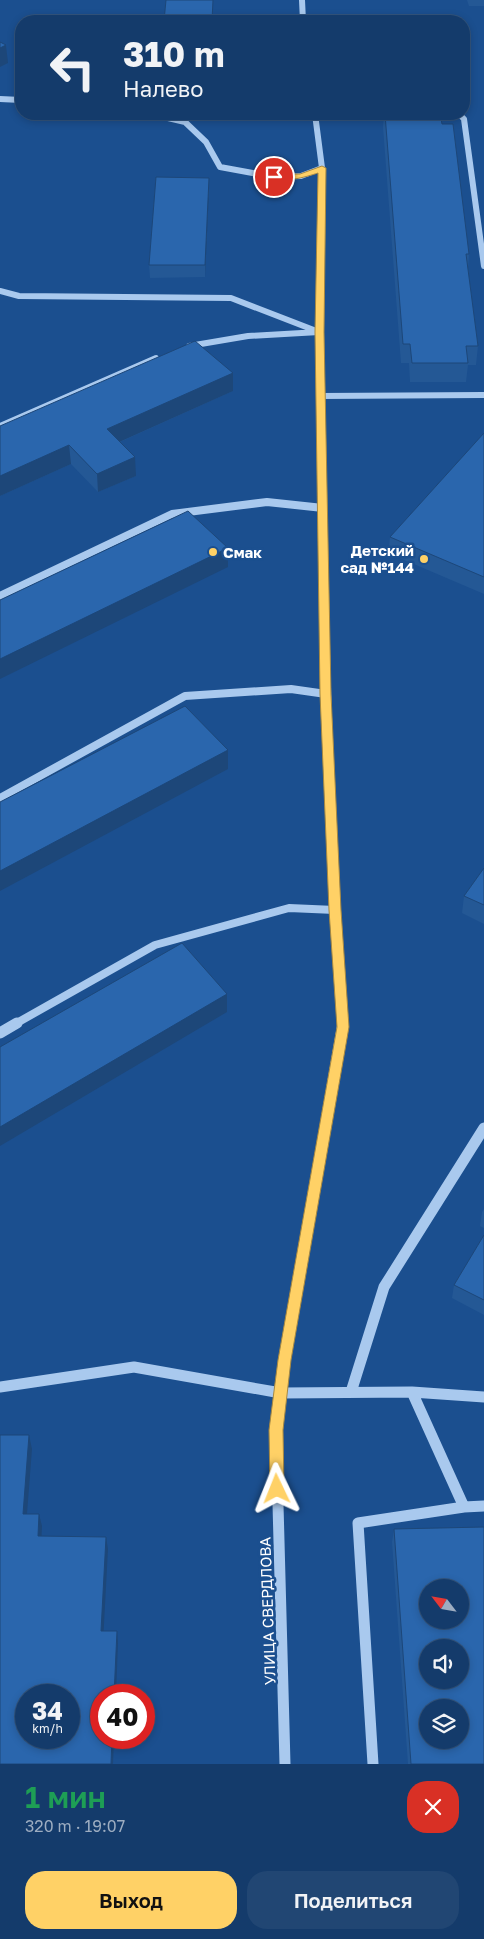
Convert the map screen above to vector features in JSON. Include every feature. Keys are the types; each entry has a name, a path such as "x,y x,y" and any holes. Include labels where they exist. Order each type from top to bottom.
{"street":[{"path":"302,0 303,15"},
{"path":"0,99 15,100"},
{"path":"176,120 185,122 206,142 220,167 274,177 301,176 322,168"},
{"name":"УЛИЦА СВЕРДЛОВА","path":"285,1764 276,1430 280,1393 343,1027 335,910 326,694 319,332 322,168 316,120"},
{"path":"464,120 484,266"},
{"path":"0,291 19,296 231,298 319,332"},
{"path":"183,347 248,336 319,332"},
{"path":"0,426 166,354"},
{"path":"320,396 484,395"},
{"path":"0,596 172,514 267,502 322,508"},
{"path":"0,798 185,696 291,689 326,694"},
{"path":"0,1033 155,945 289,908 335,910"},
{"path":"351,1392 384,1287 484,1128"},
{"path":"0,1387 134,1367 280,1393 412,1392 484,1397"},
{"path":"412,1392 464,1507"},
{"path":"373,1764 358,1523 464,1507 484,1506"}],"building":[{"path":"166,0 213,0 212,15 165,15"},
{"path":"0,42 6,45 0,48"},
{"path":"385,120 441,120 442,124 453,124 469,254 466,254 478,346 466,346 468,363 412,363 410,344 403,344"},
{"path":"156,177 209,178 205,265 149,265"},
{"path":"195,341 233,373 107,429 135,457 97,474 69,445 0,476 0,426"},
{"path":"484,433 484,577 390,537"},
{"path":"188,511 228,548 0,659 0,600"},
{"path":"185,706 228,750 0,871 0,802"},
{"path":"484,868 484,905 464,896"},
{"path":"182,943 227,994 0,1127 0,1047"},
{"path":"484,1235 484,1300 454,1285"},
{"path":"0,1435 29,1435 23,1514 39,1514 38,1536 106,1537 101,1631 117,1631 115,1684 90,1684 90,1749 112,1749 111,1764 0,1764"},
{"path":"484,1527 484,1764 411,1764 394,1529"}],"place":[{"name":"Смак","path":"213,552"},
{"name":"Детский сад №144","path":"424,559"}],"route":[{"path":"274,177 301,176 322,168 319,332 326,694 335,910 343,1027 285,1360 276,1430 277,1489"}]}
